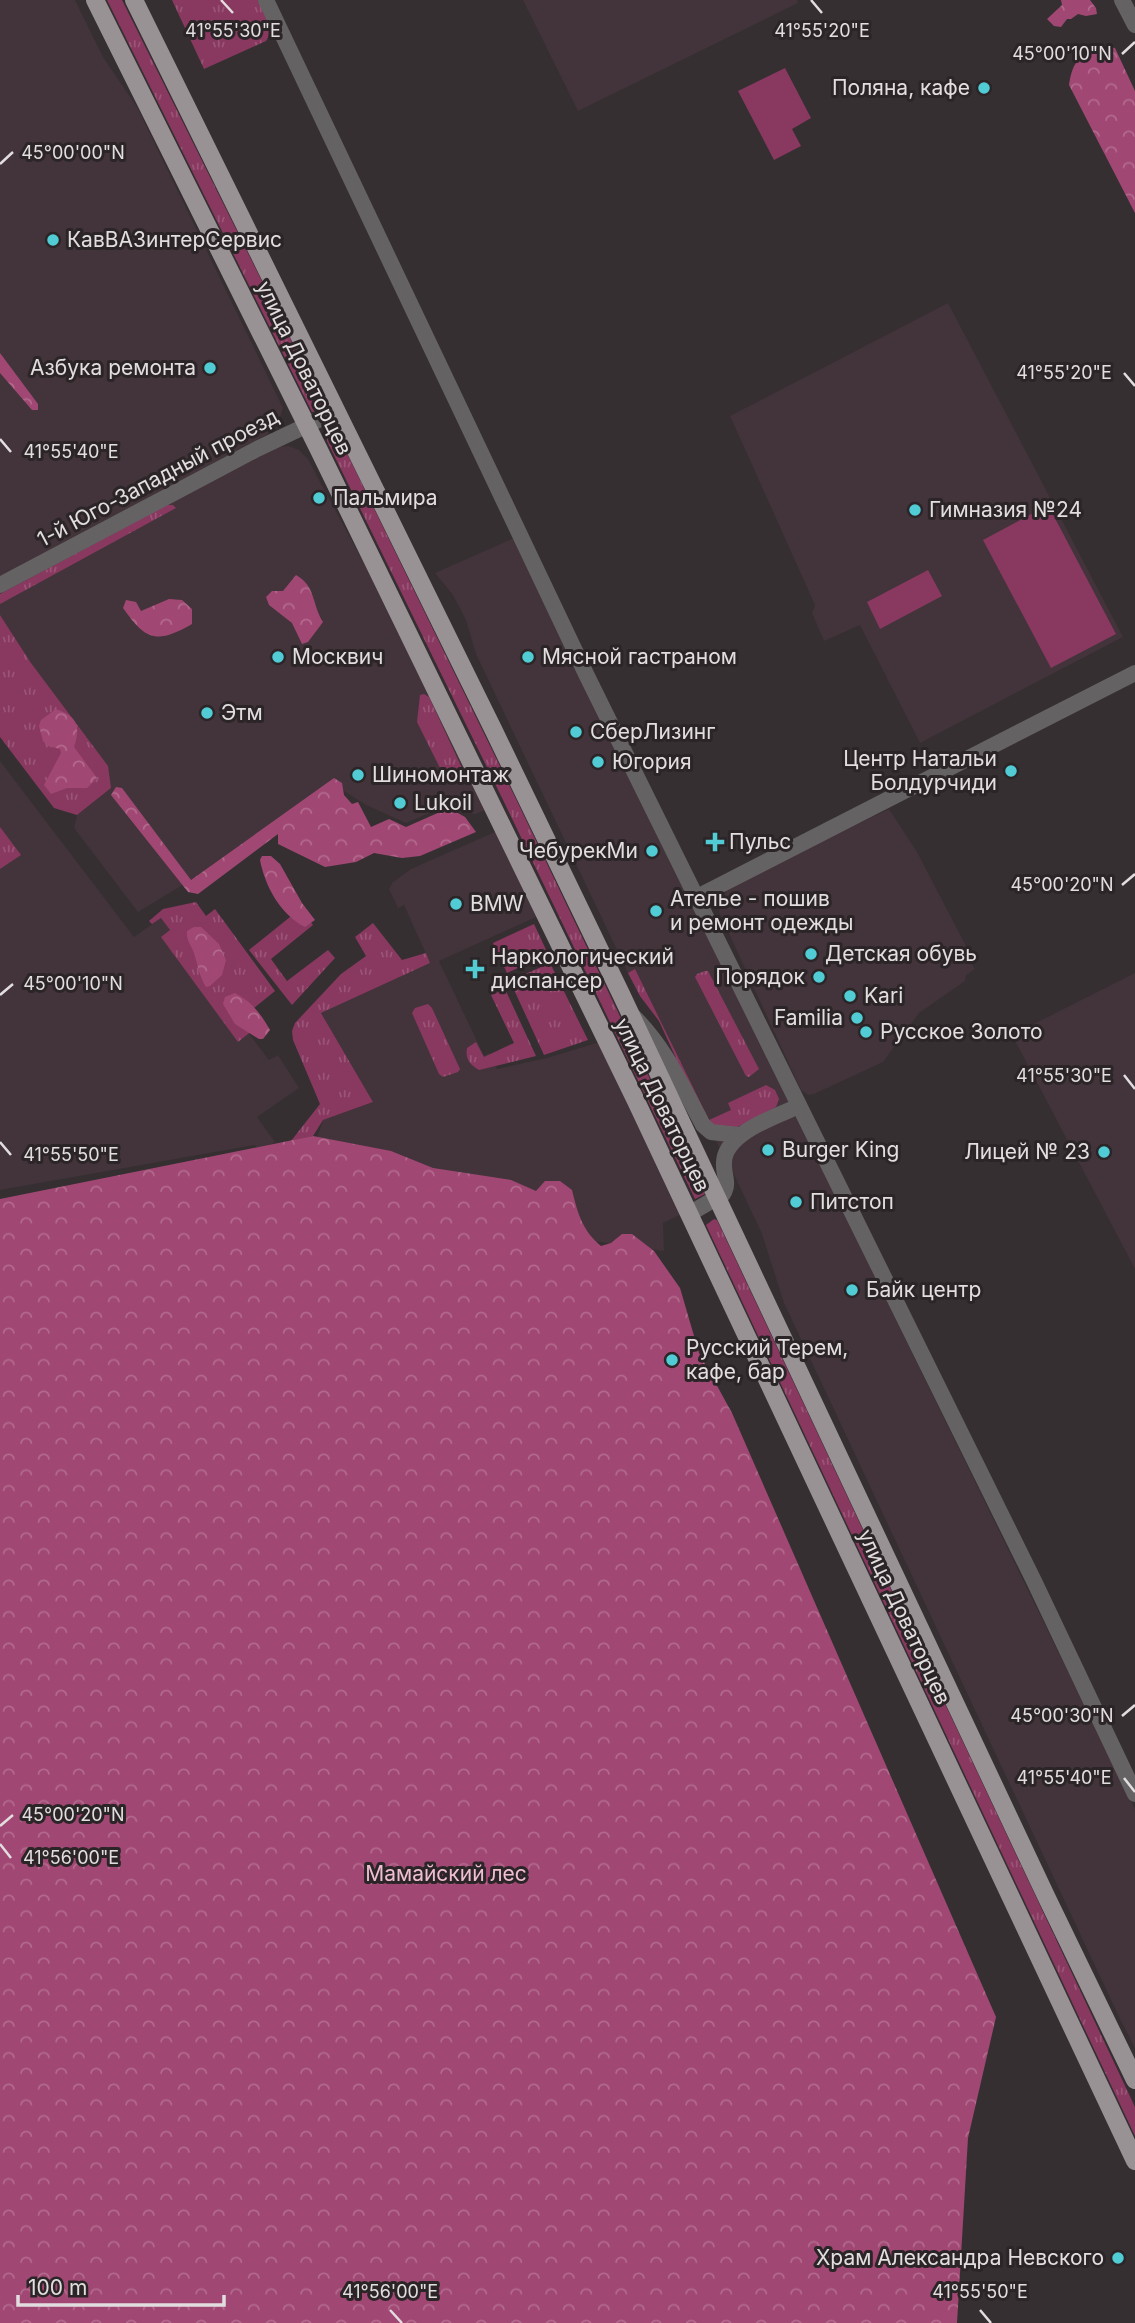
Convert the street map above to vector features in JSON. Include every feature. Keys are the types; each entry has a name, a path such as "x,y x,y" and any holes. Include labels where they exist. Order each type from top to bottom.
{"main road":[{"name":"улица Доваторцев","path":"94,0 499,817 689,1213 1135,2161"},
{"name":"улица Доваторцев","path":"134,0 631,1014 1135,2080"}],"street":[{"path":"266,0 586,674 1034,1581 1135,1794"},
{"path":"1122,0 1135,25"},
{"name":"1-й Юго-Западный проезд","path":"0,585 337,411"},
{"path":"697,897 1135,673"},
{"path":"631,1014 649,1032 671,1064 703,1125 712,1132 739,1135"},
{"path":"689,1213 719,1199 727,1188 724,1160 726,1152 739,1135 799,1105"}],"shaded area":[{"path":"0,0 75,0 103,57 137,107 283,408 278,423 266,435 0,577"},
{"path":"523,0 797,0 798,3 578,111"},
{"name":"Гимназия №24","path":"948,303 1123,637 920,743 860,625 824,641 812,613 815,605 730,416"},
{"path":"289,446 299,450 308,459 379,591 484,810 476,814 436,810 406,823 366,805 330,782 191,880 138,912 74,828 77,815 111,788 0,615 0,594 277,447"},
{"path":"514,538 1135,1809 1135,2048 784,1303 762,1234 732,1170 704,1119 659,1021 640,996 628,973 476,654 466,620 453,595 435,573"},
{"path":"0,761 134,937 161,918 269,1060 278,1055 299,1088 257,1117 275,1142 260,1152 255,1145 0,1190"},
{"path":"889,809 917,852 966,946 966,955 975,969 966,975 965,981 919,1013 883,1062 808,1095 801,1090 719,912 722,900 729,886"},
{"path":"497,831 536,917 439,961 484,1056 489,1053 497,1069 600,1042 682,1214 663,1223 664,1251 585,1240 309,1162 323,1120 373,1102 321,1013 430,963 404,905 398,908 389,889 393,882 411,869"},
{"name":"Лицей № 23","path":"1135,973 1135,1269 1012,1035"}],"green space":[{"path":"107,0 122,0 324,406 323,409 312,412"},
{"path":"172,0 258,0 268,20 266,41 204,69"},
{"path":"1061,0 1090,0 1097,14 1078,14 1067,19 1061,27 1054,26 1047,19 1062,5"},
{"path":"1102,45 1115,48 1135,91 1135,213 1069,85 1075,64"},
{"path":"785,68 811,118 792,129 801,146 774,160 738,91"},
{"path":"0,353 38,404 38,410 32,410 0,373"},
{"path":"338,435 516,799 705,1194 695,1199 327,441 327,438"},
{"path":"167,505 176,508 0,604 0,594"},
{"path":"1048,505 1116,634 1051,668 983,540"},
{"path":"928,570 942,596 880,629 867,602"},
{"path":"296,575 310,590 323,622 308,642 302,644 292,623 269,605 266,597 272,591 283,591"},
{"path":"169,599 182,600 192,609 192,624 170,635 153,636 146,633 123,608 126,600 136,602 141,611"},
{"path":"0,615 31,663 108,766 111,788 77,815 54,808 0,737"},
{"path":"420,695 429,697 467,779 465,781 446,776 442,772 417,722"},
{"path":"56,709 69,715 76,723 74,747 97,778 87,788 67,788 51,794 44,785 61,753 60,749 48,746 43,741 39,726 41,720"},
{"path":"334,778 342,783 344,795 352,804 358,802 371,827 389,819 406,827 449,808 465,817 476,832 420,856 402,858 374,853 356,862 325,867 278,844 278,834 198,894 188,892 111,795 116,787 122,788 191,880"},
{"path":"0,827 21,855 0,869"},
{"path":"262,856 271,856 280,864 315,920 305,927 281,907 266,880 260,860"},
{"path":"196,902 206,916 215,909 275,991 254,1008 263,1022 238,1042 161,937 170,930 161,918 152,924 149,921 163,909"},
{"path":"300,909 313,925 271,959 287,981 328,950 335,958 292,1005 249,950"},
{"path":"373,923 402,960 426,953 430,963 321,1013 373,1102 323,1120 313,1136 291,1141 320,1104 293,1040 295,1023 341,974 366,956 355,937"},
{"path":"534,924 548,954 507,973 493,943"},
{"path":"201,927 219,944 226,960 222,975 206,987 187,937 187,931"},
{"path":"550,963 588,1040 544,1055 510,981"},
{"path":"635,969 709,1120 731,1110 728,1103 766,1085 775,1090 779,1099 776,1107 730,1131 721,1130 704,1119 659,1021 640,996 628,973"},
{"path":"708,971 759,1069 749,1077 746,1076 695,977"},
{"path":"505,989 536,1056 479,1070 469,1061 467,1048 476,1042 484,1057 514,1043 491,995"},
{"path":"235,993 251,1004 267,1024 270,1030 263,1039 235,1024 223,1004 225,997"},
{"path":"428,1004 460,1069 443,1077 439,1074 412,1013 415,1008"},
{"name":"Мамайский лес","path":"313,1136 391,1151 433,1168 511,1180 536,1191 545,1181 560,1181 572,1190 582,1221 589,1234 601,1246 611,1243 622,1234 632,1234 654,1251 680,1288 699,1353 732,1413 996,2017 968,2138 957,2323 0,2323 0,1199"},
{"path":"714,1219 717,1220 1135,2107 1135,2136 706,1225"}],"place":[{"name":"Поляна, кафе","path":"984,88"},
{"name":"КавВАЗинтерСервис","path":"53,240"},
{"name":"Азбука ремонта","path":"210,368"},
{"name":"Пальмира","path":"319,498"},
{"name":"Гимназия №24","path":"915,510"},
{"name":"Москвич","path":"278,657"},
{"name":"Мясной гастраном","path":"528,657"},
{"name":"Этм","path":"207,713"},
{"name":"СберЛизинг","path":"576,732"},
{"name":"Югория","path":"598,762"},
{"name":"Центр Натальи Болдурчиди","path":"1011,771"},
{"name":"Шиномонтаж","path":"358,775"},
{"name":"Lukoil","path":"400,803"},
{"name":"Пульс","path":"715,842"},
{"name":"ЧебурекМи","path":"652,851"},
{"name":"BMW","path":"456,904"},
{"name":"Ателье - пошив и ремонт одежды","path":"656,911"},
{"name":"Детская обувь","path":"811,954"},
{"name":"Наркологический диспансер","path":"475,969"},
{"name":"Порядок","path":"819,977"},
{"name":"Kari","path":"850,996"},
{"name":"Familia","path":"857,1018"},
{"name":"Русское Золото","path":"866,1032"},
{"name":"Burger King","path":"768,1150"},
{"name":"Лицей № 23","path":"1104,1152"},
{"name":"Питстоп","path":"796,1202"},
{"name":"Байк центр","path":"852,1290"},
{"name":"Русский Терем, кафе, бар","path":"672,1360"},
{"name":"Храм Александра Невского","path":"1118,2258"}]}
